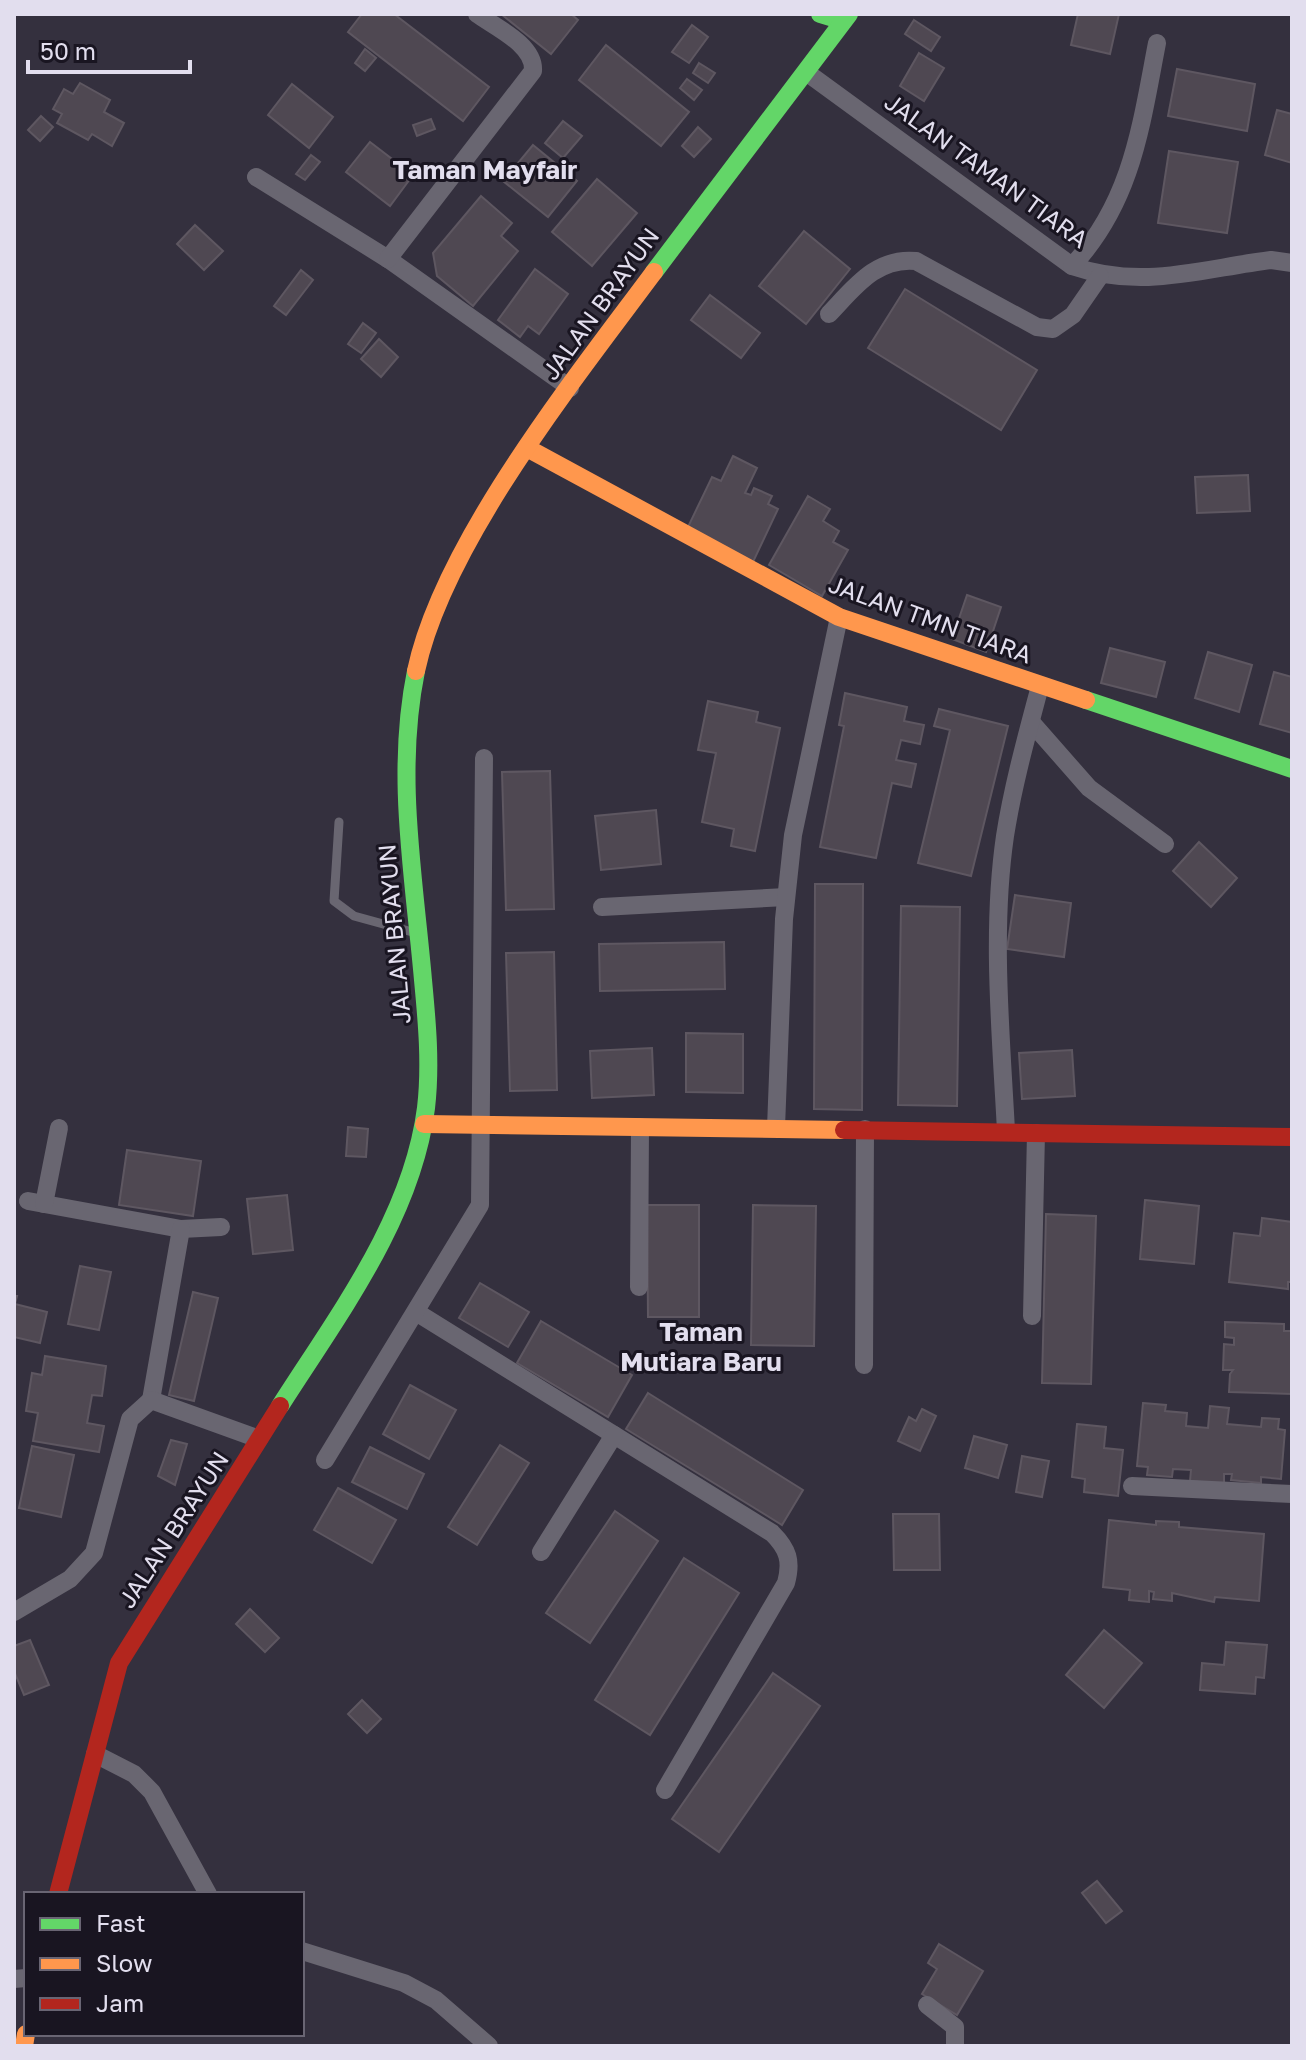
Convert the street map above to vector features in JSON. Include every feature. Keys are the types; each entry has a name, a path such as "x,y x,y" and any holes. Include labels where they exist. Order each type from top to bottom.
{"main road":[{"path":"820,14 846,18"},
{"name":"JALAN BRAYUN","path":"59,1892 119,1663 353,1291 386,1232 424,1124 428,1032 407,795 408,710 431,624 453,575 527,448 697,212 846,18"},
{"name":"JALAN TMN TIARA","path":"527,448 839,617 1292,769"},
{"path":"424,1124 1292,1137"}],"street":[{"path":"388,259 533,71 531,55 477,14"},
{"path":"1072,266 1096,240 1113,213 1140,127 1157,43"},
{"name":"JALAN TAMAN TIARA","path":"806,72 1072,266 1100,276 1130,280 1271,260 1292,263"},
{"path":"256,177 388,259 570,388"},
{"path":"829,314 870,271 905,260 916,261 1037,327 1053,329 1073,315 1100,276"},
{"path":"776,1128 786,897 793,835 839,617"},
{"path":"1006,1131 1000,900 1005,838 1040,686"},
{"path":"1031,722 1089,788 1165,844"},
{"path":"325,1460 480,1205 484,758"},
{"path":"602,907 786,897"},
{"path":"639,1287 640,1127"},
{"path":"59,1128 36,1202 181,1229 221,1227"},
{"path":"864,1365 865,1129"},
{"path":"1032,1316 1036,1133"},
{"path":"14,1612 70,1579 94,1553 130,1419 151,1400 181,1229"},
{"path":"416,1312 772,1533 784,1545 789,1558 786,1583 665,1790"},
{"path":"151,1400 259,1439"},
{"path":"541,1552 614,1435"},
{"path":"1132,1486 1292,1494"},
{"path":"95,1754 134,1774 152,1792 207,1892"},
{"path":"304,1952 404,1983 436,2000 489,2046"},
{"path":"927,2005 955,2027 955,2046"}],"lane":[{"path":"339,822 334,901 354,916 420,934"}],"building":[{"path":"362,14 394,14 489,87 463,121 348,32"},
{"path":"501,14 571,14 578,20 551,54"},
{"path":"1078,14 1119,14 1110,54 1071,45"},
{"path":"914,20 940,37 931,51 905,34"},
{"path":"692,25 708,37 689,63 672,52"},
{"path":"606,45 689,112 661,146 579,80"},
{"path":"365,49 376,58 365,71 355,63"},
{"path":"919,53 944,68 924,101 900,86"},
{"path":"699,63 715,73 708,83 693,73"},
{"path":"1177,69 1255,84 1247,131 1168,116"},
{"path":"687,79 702,90 694,100 680,88"},
{"path":"80,83 110,100 104,112 124,123 112,146 92,134 88,140 57,123 62,114 53,109 64,89 73,94"},
{"path":"292,84 333,117 309,148 268,115"},
{"path":"1277,110 1292,114 1292,163 1265,155"},
{"path":"41,116 53,127 40,141 28,130"},
{"path":"431,119 435,129 417,136 413,125"},
{"path":"563,121 582,136 563,158 545,143"},
{"path":"698,127 711,139 694,157 682,146"},
{"path":"370,142 413,175 390,206 346,172"},
{"path":"533,145 577,181 548,217 503,181"},
{"path":"1169,151 1238,162 1227,233 1158,223"},
{"path":"311,155 320,162 305,180 296,174"},
{"path":"597,179 637,213 592,266 552,232"},
{"path":"481,196 512,223 501,236 518,251 473,306 437,276 433,253"},
{"path":"195,225 223,251 204,270 177,244"},
{"path":"804,231 850,269 806,324 759,286"},
{"path":"535,269 568,294 539,334 528,326 520,337 498,320"},
{"path":"301,270 313,280 286,315 274,306"},
{"path":"905,289 1037,370 1001,430 868,348"},
{"path":"710,295 760,333 741,358 691,320"},
{"path":"363,323 376,333 361,353 348,344"},
{"path":"379,339 398,357 381,377 361,359"},
{"path":"733,456 757,468 745,493 751,495 754,488 772,496 768,504 778,509 753,562 687,529 712,477 721,481"},
{"path":"1248,475 1250,511 1197,513 1195,477"},
{"path":"808,496 830,509 823,521 839,531 833,542 848,550 822,596 769,565"},
{"path":"967,595 1001,607 986,652 952,639"},
{"path":"1110,648 1165,662 1156,697 1101,683"},
{"path":"1208,652 1252,665 1239,712 1195,698"},
{"path":"1274,672 1292,677 1292,733 1260,724"},
{"path":"845,693 907,707 904,721 924,725 920,744 901,740 896,760 916,764 911,787 892,783 876,858 820,847 844,726 839,725"},
{"path":"708,701 758,712 756,722 780,728 755,851 731,846 734,829 702,822 716,753 698,750"},
{"path":"939,709 1008,726 971,876 918,863 950,730 934,726"},
{"path":"550,771 554,909 506,910 502,772"},
{"path":"656,810 661,864 601,870 595,816"},
{"path":"1199,842 1237,878 1211,907 1173,871"},
{"path":"815,884 863,884 862,1110 814,1109"},
{"path":"1015,895 1071,903 1064,957 1007,949"},
{"path":"901,906 960,907 957,1106 898,1105"},
{"path":"724,942 725,989 600,991 599,944"},
{"path":"554,952 557,1090 510,1091 506,953"},
{"path":"686,1033 743,1034 743,1093 686,1092"},
{"path":"652,1048 654,1095 592,1098 590,1051"},
{"path":"1072,1050 1075,1096 1022,1099 1019,1053"},
{"path":"348,1127 368,1129 366,1157 346,1156"},
{"path":"127,1150 201,1161 193,1216 119,1205"},
{"path":"287,1195 293,1250 253,1254 247,1199"},
{"path":"1145,1200 1199,1206 1194,1264 1140,1259"},
{"path":"647,1205 699,1205 699,1317 648,1317"},
{"path":"753,1205 816,1206 814,1346 751,1345"},
{"path":"1046,1214 1096,1216 1091,1384 1042,1383"},
{"path":"1262,1218 1292,1222 1292,1282 1288,1282 1288,1289 1229,1282 1234,1233 1260,1236"},
{"path":"80,1266 111,1272 99,1330 68,1324"},
{"path":"480,1283 529,1312 508,1347 459,1318"},
{"path":"193,1292 218,1298 194,1401 169,1395"},
{"path":"14,1296 17,1296 15,1304 47,1312 40,1343 14,1337"},
{"path":"541,1321 632,1375 608,1417 517,1363"},
{"path":"1225,1322 1284,1324 1284,1331 1292,1331 1292,1394 1229,1392 1233,1370 1223,1370 1224,1344 1234,1345 1234,1338 1225,1337"},
{"path":"45,1356 106,1366 102,1396 92,1395 87,1423 104,1426 99,1452 33,1441 38,1413 26,1411 32,1373 42,1375"},
{"path":"410,1385 456,1410 429,1459 383,1434"},
{"path":"648,1393 803,1490 782,1525 626,1429"},
{"path":"1143,1403 1166,1405 1165,1411 1187,1413 1186,1426 1208,1428 1210,1406 1229,1408 1227,1424 1261,1427 1262,1418 1279,1419 1278,1429 1285,1430 1281,1479 1261,1477 1261,1483 1231,1480 1232,1474 1224,1474 1224,1484 1190,1481 1191,1470 1173,1469 1172,1477 1147,1475 1148,1467 1137,1466"},
{"path":"922,1409 936,1416 920,1451 898,1441 909,1417 916,1421"},
{"path":"1077,1424 1106,1427 1104,1448 1123,1450 1118,1496 1084,1492 1085,1479 1072,1477"},
{"path":"974,1436 1007,1445 998,1478 965,1468"},
{"path":"171,1440 187,1444 175,1485 158,1476"},
{"path":"500,1445 529,1463 477,1545 448,1527"},
{"path":"32,1446 74,1455 61,1517 19,1508"},
{"path":"370,1447 424,1474 407,1509 352,1482"},
{"path":"1022,1456 1049,1461 1042,1497 1016,1492"},
{"path":"338,1488 396,1520 372,1563 314,1530"},
{"path":"615,1511 658,1541 590,1643 546,1613"},
{"path":"893,1514 939,1514 940,1570 894,1570"},
{"path":"1109,1520 1156,1525 1156,1521 1179,1522 1179,1527 1264,1534 1259,1601 1215,1597 1214,1602 1172,1593 1172,1601 1153,1599 1154,1592 1149,1591 1149,1602 1129,1600 1130,1590 1103,1587"},
{"path":"684,1558 739,1593 650,1735 595,1700"},
{"path":"250,1609 279,1638 265,1652 236,1624"},
{"path":"1104,1630 1142,1663 1104,1708 1066,1675"},
{"path":"30,1640 49,1685 24,1695 14,1671 14,1646"},
{"path":"1226,1642 1267,1645 1264,1678 1256,1677 1255,1694 1200,1690 1202,1663 1224,1665"},
{"path":"773,1673 820,1706 719,1852 672,1819"},
{"path":"362,1700 381,1719 367,1733 348,1714"},
{"path":"1097,1881 1122,1911 1106,1923 1082,1893"},
{"path":"939,1944 983,1971 957,2015 922,1994 937,1969 928,1963"}],"traffic: fast":[{"path":"820,14 843,21"},
{"path":"654,272 849,14"},
{"path":"280,1406 348,1301 389,1227 418,1149 426,1108 427,1028 407,787 407,748 416,671"},
{"path":"1086,700 1292,769"}],"traffic: slow":[{"path":"416,671 431,621 454,569 483,516 552,411 654,272"},
{"path":"527,448 839,617 1086,700"},
{"path":"424,1124 844,1130"},
{"path":"24,2046 26,2036"}],"traffic: jam":[{"path":"844,1130 1292,1137"},
{"path":"59,1892 119,1663 280,1406"}],"district":[{"name":"Taman Mayfair","path":"485,170"},
{"name":"Taman Mutiara Baru","path":"701,1347"}]}
